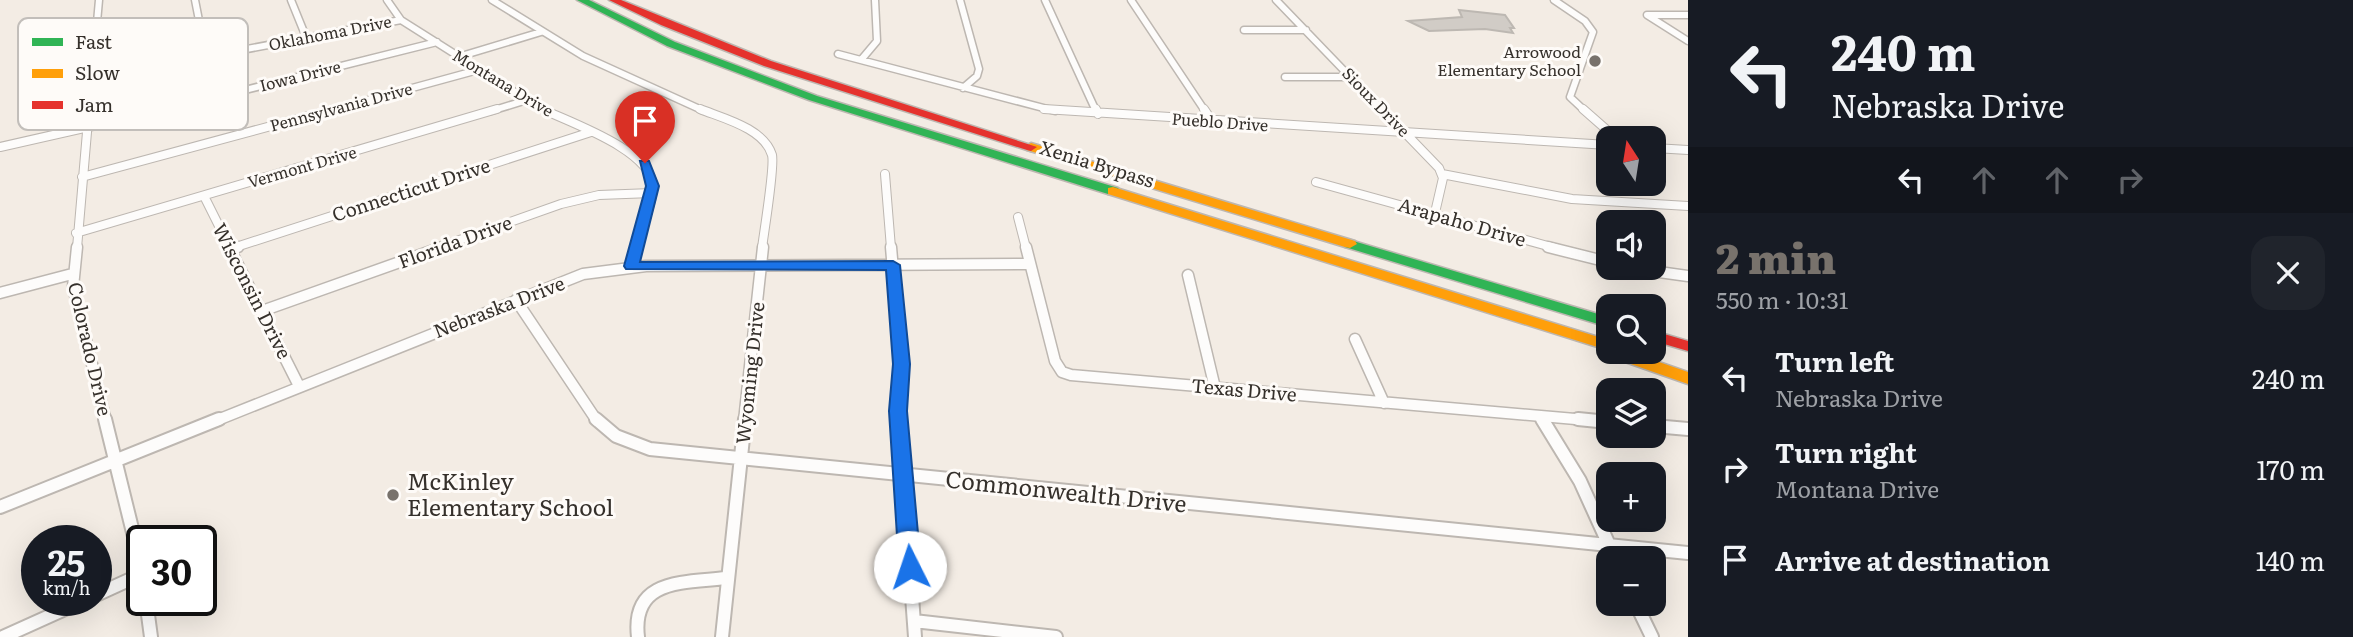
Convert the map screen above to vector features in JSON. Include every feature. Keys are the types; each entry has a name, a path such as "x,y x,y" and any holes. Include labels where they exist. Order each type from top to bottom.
{"highway":[{"name":"Xenia Bypass","path":"582,0 671,44 807,96 1596,343"},
{"name":"Xenia Bypass","path":"614,0 688,35 789,73 1596,318"},
{"path":"1143,181 1596,312"},
{"path":"1666,331 1688,337"},
{"path":"1666,339 1688,346"},
{"path":"1666,363 1688,370"},
{"path":"1650,364 1688,377"}],"street":[{"name":"Colorado Drive","path":"98,18 99,0"},
{"path":"195,0 198,18"},
{"path":"291,0 306,37"},
{"name":"Montana Drive","path":"387,0 401,20 478,70 527,100 641,160 650,172 652,193"},
{"name":"Wyoming Drive","path":"492,0 541,32 610,71 746,128 762,140 773,163 726,578 722,637"},
{"path":"861,60 874,51 878,43 875,0"},
{"path":"960,0 979,69 977,76 963,88"},
{"path":"1045,0 1098,114"},
{"path":"1130,0 1212,121"},
{"name":"Sioux Drive","path":"1276,0 1408,135 1442,174"},
{"path":"1554,0 1585,21 1593,32 1570,97 1603,126"},
{"path":"1688,15 1647,15 1688,41"},
{"name":"Oklahoma Drive","path":"248,48 401,20"},
{"path":"1244,30 1306,30"},
{"path":"458,57 541,32"},
{"name":"Iowa Drive","path":"248,89 437,42"},
{"name":"Pueblo Drive","path":"838,54 1033,107 1098,114 1408,135 1596,144"},
{"name":"Pennsylvania Drive","path":"82,177 478,70"},
{"path":"1285,77 1352,77"},
{"name":"Vermont Drive","path":"76,233 527,100"},
{"name":"Iowa Drive","path":"0,147 82,130"},
{"name":"Colorado Drive","path":"87,130 72,274 132,525"},
{"name":"Connecticut Drive","path":"231,249 591,132"},
{"path":"1666,149 1688,150"},
{"path":"885,174 901,364 898,411 915,637"},
{"path":"1434,217 1442,174 1572,199 1688,206"},
{"name":"Arapaho Drive","path":"1316,182 1408,206 1434,217 1596,259"},
{"path":"631,266 652,193"},
{"name":"Florida Drive","path":"262,311 561,204 599,195 652,193"},
{"name":"Wisconsin Drive","path":"204,196 299,386"},
{"path":"1018,217 1030,264"},
{"name":"Nebraska Drive","path":"0,506 583,274 631,266 1030,264"},
{"name":"Texas Drive","path":"1030,264 1055,361 1062,372 1082,377 1596,421"},
{"path":"1666,273 1688,276"},
{"path":"0,293 72,274"},
{"path":"1188,275 1215,388"},
{"name":"Commonwealth Drive","path":"516,300 592,416 609,431 650,449 1688,553"},
{"path":"1355,340 1384,402"},
{"path":"1540,416 1580,481 1609,545"},
{"path":"1666,427 1688,429"},
{"path":"638,637 637,611 647,597 664,586 726,578"},
{"path":"3,637 50,616"},
{"path":"148,616 151,637"},
{"path":"1642,616 1652,637"},
{"path":"914,621 1056,637"}],"building":[{"name":"Arrowood Elementary School","path":"1459,10 1505,15 1514,28 1510,28 1513,33 1485,29 1429,31 1408,21 1462,17"}],"traffic: fast":[{"path":"582,0 671,44 813,98 1113,191"},
{"path":"1350,244 1596,318"}],"traffic: slow":[{"path":"1031,147 1350,244"},
{"path":"1113,191 1596,341"},
{"path":"1648,364 1688,378"}],"traffic: jam":[{"path":"614,0 716,44 819,81 1031,147"},
{"path":"1666,340 1688,346"}],"place":[{"name":"Arrowood Elementary School","path":"1595,61"},
{"name":"McKinley Elementary School","path":"393,495"}],"route":[{"path":"645,163 653,186 631,266 893,265 901,364 898,411 910,567"}]}
